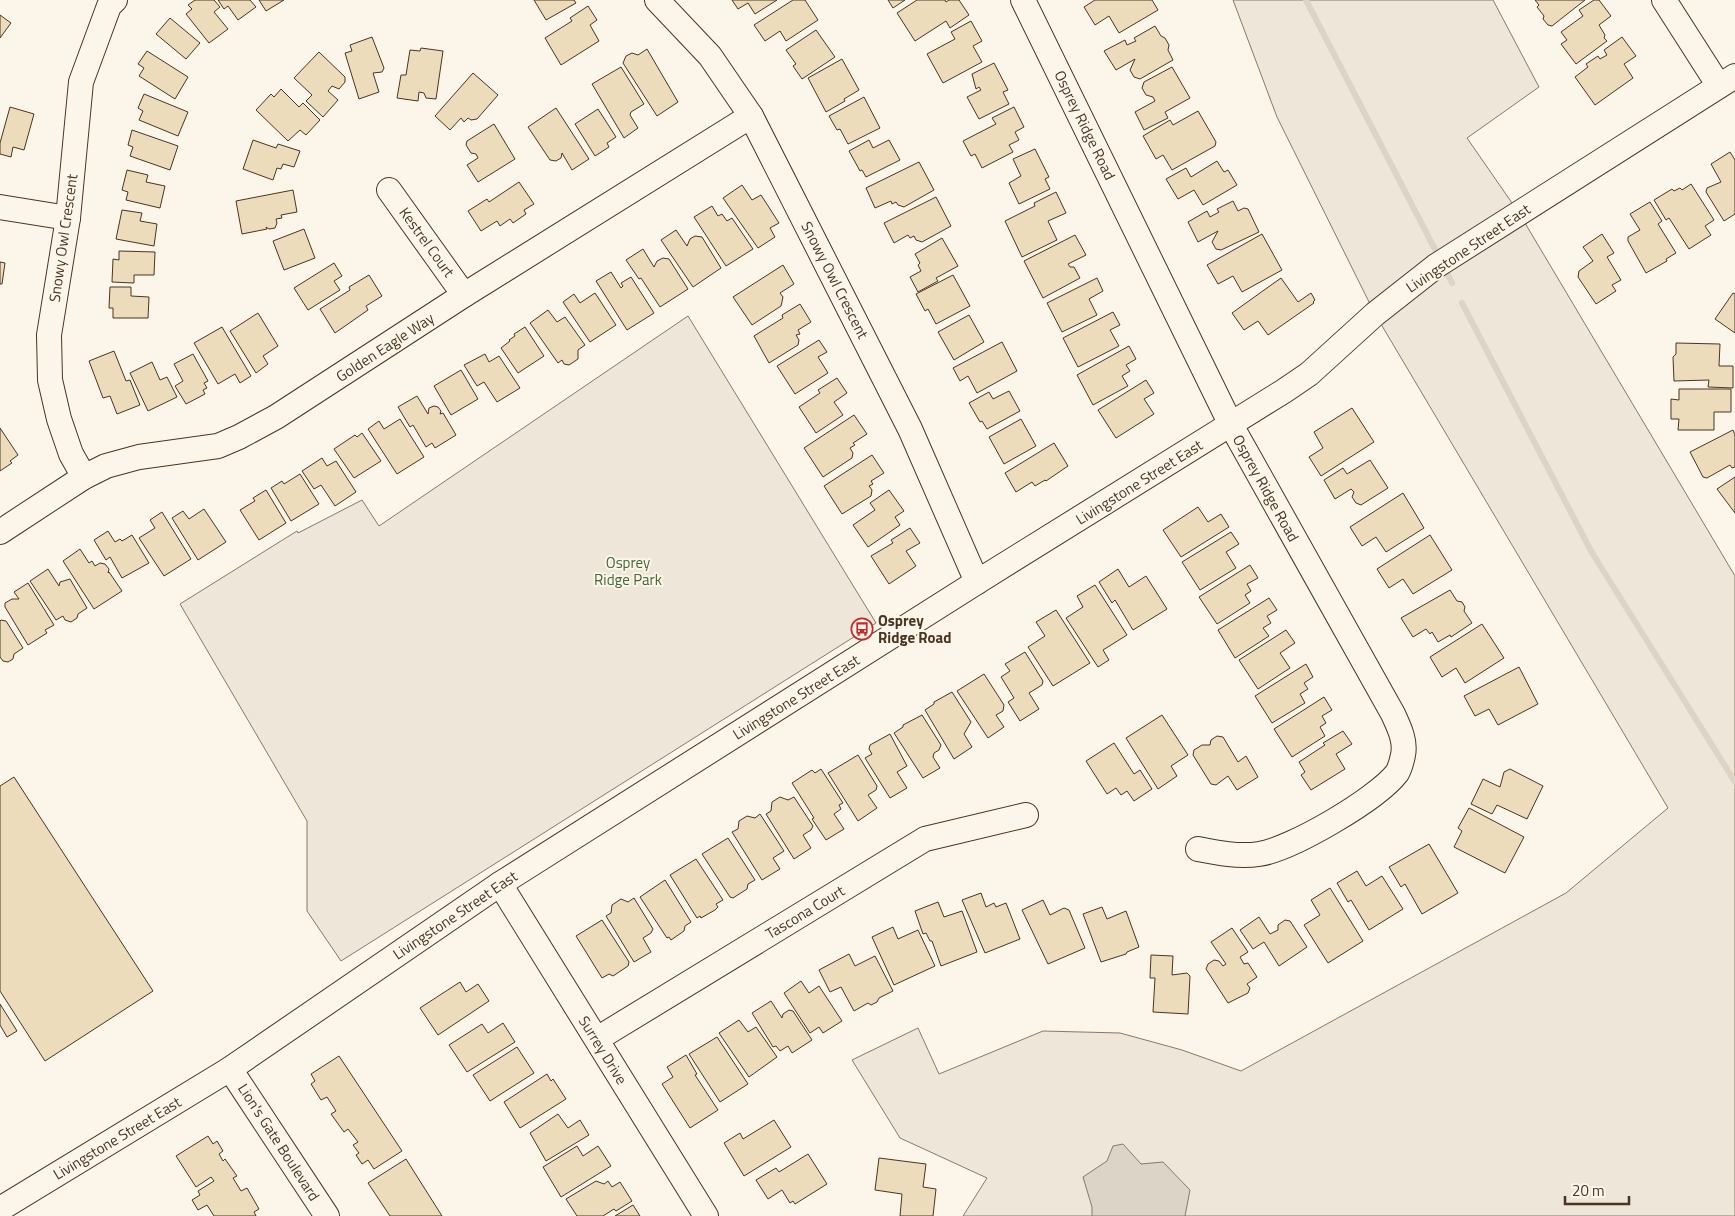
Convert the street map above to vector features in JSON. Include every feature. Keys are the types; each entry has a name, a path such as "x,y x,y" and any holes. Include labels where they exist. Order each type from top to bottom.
{"street":[{"name":"Snowy Owl Crescent","path":"84,477 71,454 59,418 50,380 49,335 68,218 81,82 109,6 115,0"},
{"name":"Snowy Owl Crescent","path":"657,0 710,56 752,116 910,429 977,582"},
{"name":"Osprey Ridge Road","path":"1024,0 1231,425 1393,714 1402,735 1404,753 1398,771 1383,787 1357,806 1303,839 1280,849 1259,854 1238,855 1198,849"},
{"path":"1664,0 1727,81"},
{"name":"Livingstone Street East","path":"0,1209 230,1068 500,884 977,582 1231,425 1309,374 1375,314 1436,266 1727,81"},
{"name":"Golden Eagle Way","path":"0,532 84,477 106,466 139,457 218,446 240,437 276,417 464,294 752,116"},
{"name":"Kestrel Court","path":"389,190 464,294"},
{"path":"0,207 68,218"},
{"name":"Tascona Court","path":"597,1039 925,839 1026,815"},
{"name":"Surrey Drive","path":"500,884 706,1216"},
{"name":"Lion's Gate Boulevard","path":"230,1068 328,1216"}],"green space":[{"path":"1233,0 1493,0 1539,87 1467,138 1519,213 1735,576 1735,1216 963,1216 987,1178 900,1138 852,1060 918,1028 939,1074 1043,1031 1120,1033 1182,1050 1241,1071 1566,893 1668,808 1375,314 1277,117"},
{"name":"Osprey Ridge Park","path":"688,316 876,623 341,961 307,911 307,821 180,604 297,531 298,533 362,500 379,526"}],"shaded area":[{"path":"1123,1144 1141,1164 1163,1162 1190,1190 1185,1216 1092,1216 1092,1207 1083,1177 1107,1161 1113,1146"}],"building":[{"path":"195,0 214,0 220,7 214,12 228,29 209,43 186,14 192,9 188,5"},
{"path":"218,0 250,0 256,7 238,20 228,6 224,9"},
{"path":"259,0 284,0 266,11"},
{"path":"534,0 574,0 576,3 546,20"},
{"path":"732,0 777,0 755,14 748,3 738,9"},
{"path":"793,0 805,0 818,20 786,41 780,31 765,41 754,25"},
{"path":"888,0 905,0 893,8"},
{"path":"917,0 945,0 946,2 949,0 959,0 969,15 950,28 946,21 915,41 897,13"},
{"path":"1095,0 1152,0 1158,10 1119,33 1109,16 1095,25 1084,7"},
{"path":"1535,0 1585,0 1552,26 1548,25 1543,19 1544,16 1537,7 1539,5"},
{"path":"1594,0 1599,0 1611,16 1599,25 1607,41 1576,64 1561,44 1567,40 1561,32 1583,16 1579,10"},
{"path":"588,6 597,20 590,25 599,41 561,65 545,38 572,21 570,18"},
{"path":"0,15 11,23 0,38"},
{"path":"170,18 200,43 186,59 156,34"},
{"path":"971,21 982,41 973,46 982,62 943,83 927,54 955,39 951,32"},
{"path":"1155,26 1169,45 1168,50 1173,60 1140,79 1134,77 1130,70 1135,59 1116,70 1104,51 1125,40 1127,45 1136,41 1134,38"},
{"path":"816,30 835,57 802,79 793,66 796,64 786,50"},
{"path":"372,37 384,68 382,72 373,73 379,92 359,99 345,53 352,51 350,45"},
{"path":"1622,37 1636,56 1624,64 1633,78 1595,105 1575,77 1588,67 1586,64 1598,56 1600,59 1607,55 1604,50"},
{"path":"421,48 443,51 436,99 426,98 424,93 419,92 418,101 397,98 401,75 406,75 410,50 420,51"},
{"path":"647,49 678,102 657,116 623,63 626,56 632,53 638,55"},
{"path":"147,51 188,77 175,99 139,76 144,68 138,64"},
{"path":"319,52 345,77 345,82 339,89 332,86 328,91 338,100 323,117 306,101 312,95 294,78"},
{"path":"842,59 859,90 826,112 808,78"},
{"path":"994,63 1008,90 1003,92 1009,104 979,119 967,97 981,90 979,87 976,89 972,74"},
{"path":"621,67 644,104 631,112 630,115 638,128 624,138 592,84"},
{"path":"1172,67 1190,98 1165,112 1168,118 1144,130 1135,112 1155,101 1153,97 1146,95 1142,88 1144,82"},
{"path":"473,73 498,95 477,119 471,120 468,118 464,122 461,118 450,130 435,116"},
{"path":"281,89 299,107 303,103 320,120 306,135 300,130 288,141 256,110 271,94 274,97"},
{"path":"144,94 188,112 178,136 139,120 143,111 138,108"},
{"path":"864,97 880,128 848,144 840,129 837,130 829,116"},
{"path":"10,107 34,114 24,150 13,147 11,157 0,154 0,143"},
{"path":"1014,107 1024,127 1015,132 1019,140 1009,145 1013,152 982,168 975,154 971,156 963,141 996,124 992,118"},
{"path":"556,108 589,159 572,170 562,153 561,158 556,161 550,160 528,127"},
{"path":"598,109 616,137 607,143 609,147 595,156 575,124"},
{"path":"1198,111 1216,142 1215,146 1172,170 1163,155 1156,159 1143,136 1170,120 1173,125"},
{"path":"494,124 515,159 478,182 467,165 478,158 476,154 471,153 466,145 467,141"},
{"path":"132,130 178,146 170,170 130,156 133,147 128,145"},
{"path":"253,140 276,148 278,144 300,151 294,167 283,164 281,169 277,168 273,180 243,169"},
{"path":"869,140 873,148 889,140 900,160 866,177 862,170 860,171 849,151"},
{"path":"1035,149 1049,177 1045,179 1050,189 1019,204 1009,183 1021,176 1013,159"},
{"path":"1730,152 1735,160 1735,214 1724,221 1706,192 1707,188 1721,182 1711,164"},
{"path":"1217,161 1224,172 1228,170 1237,185 1203,205 1194,190 1178,199 1166,179 1186,168 1191,177"},
{"path":"919,162 934,190 904,207 896,202 892,204 891,201 875,208 866,188"},
{"path":"127,170 148,175 146,182 165,186 160,208 126,200 128,192 122,190"},
{"path":"519,182 534,204 524,210 526,214 513,223 510,219 500,226 497,221 481,231 468,211 487,199 489,202"},
{"path":"1691,184 1714,220 1705,226 1711,235 1689,249 1669,218 1666,220 1654,200 1672,189 1674,191 1680,188 1682,190"},
{"path":"742,185 752,200 761,195 779,223 770,228 775,237 758,248 723,198"},
{"path":"293,190 297,212 281,215 282,218 276,219 275,228 269,229 266,227 267,229 242,234 236,201"},
{"path":"1056,192 1066,213 1048,221 1057,240 1022,257 1005,221 1035,206 1034,203"},
{"path":"936,197 951,226 922,242 916,240 914,236 910,238 908,235 894,243 884,223"},
{"path":"1233,201 1238,211 1244,208 1248,209 1259,232 1221,250 1216,249 1212,242 1218,231 1198,242 1188,222 1207,211 1210,217 1219,212 1217,209"},
{"path":"1650,202 1662,221 1658,224 1676,253 1666,259 1667,261 1646,273 1628,241 1628,237 1640,230 1630,214"},
{"path":"712,206 718,216 722,214 727,221 732,218 753,249 726,266 694,217"},
{"path":"122,210 142,213 140,221 157,224 154,246 116,239"},
{"path":"304,229 315,258 284,270 273,241"},
{"path":"676,230 687,246 690,239 695,236 702,237 721,268 693,287 661,240"},
{"path":"1262,234 1282,270 1242,292 1233,276 1218,284 1207,265"},
{"path":"1602,234 1614,253 1607,257 1621,280 1612,285 1616,291 1596,304 1578,277 1579,271 1593,261 1583,247"},
{"path":"1075,235 1086,255 1068,264 1070,267 1074,267 1080,278 1043,298 1024,261"},
{"path":"942,238 958,266 936,278 938,281 918,292 910,277 921,271 918,265 920,263 915,254"},
{"path":"643,249 654,267 657,261 663,258 669,259 688,289 660,307 641,278 639,279 626,260"},
{"path":"119,251 155,252 154,275 134,275 134,283 112,282 113,259 119,260"},
{"path":"0,262 5,263 2,284 0,284"},
{"path":"334,263 342,276 334,281 340,290 308,310 294,288"},
{"path":"783,265 794,284 780,293 783,297 781,306 752,325 733,297"},
{"path":"611,272 621,288 623,286 621,283 631,277 654,313 627,330 596,281"},
{"path":"369,275 382,296 366,306 368,310 335,333 320,309 350,290 349,287"},
{"path":"953,275 970,306 936,324 928,309 925,311 916,294"},
{"path":"1097,278 1103,291 1089,299 1097,315 1062,332 1047,303"},
{"path":"1281,278 1298,302 1311,293 1315,300 1314,303 1268,335 1258,321 1244,330 1232,313"},
{"path":"110,287 131,287 131,296 149,297 148,318 113,318 113,308 109,308"},
{"path":"595,293 616,325 590,342 563,302 574,294 580,303"},
{"path":"1733,293 1735,294 1735,333 1715,319"},
{"path":"800,304 811,322 798,330 800,334 796,335 799,340 798,345 769,363 754,336 783,318 782,315"},
{"path":"548,310 557,322 565,317 585,345 578,350 578,359 569,365 564,364 562,360 558,363 530,323"},
{"path":"1113,312 1120,325 1110,330 1119,346 1078,367 1063,338"},
{"path":"258,313 278,346 263,356 268,364 256,373 230,331"},
{"path":"969,315 984,342 954,360 938,332"},
{"path":"222,327 251,376 240,383 235,374 218,384 194,343"},
{"path":"525,327 544,356 518,373 501,348 515,336 514,334"},
{"path":"819,340 827,352 818,357 828,373 795,394 777,366"},
{"path":"1002,342 1017,371 977,393 968,376 960,381 953,368"},
{"path":"1676,343 1720,344 1719,366 1733,366 1733,388 1708,387 1709,380 1674,381 1673,357 1676,354"},
{"path":"1129,346 1136,359 1126,365 1130,371 1122,376 1128,386 1093,405 1077,375"},
{"path":"114,351 126,381 130,380 140,405 117,414 110,396 103,398 89,361"},
{"path":"193,354 208,381 204,383 207,388 203,390 205,394 186,404 175,386 183,381 174,364"},
{"path":"485,354 489,362 499,356 520,388 497,402 484,382 477,386 464,365"},
{"path":"152,362 160,380 167,377 177,397 148,411 130,373"},
{"path":"461,370 478,399 451,415 434,386"},
{"path":"837,378 847,393 834,402 843,415 816,433 799,407 820,393 818,390"},
{"path":"1146,380 1154,393 1144,399 1154,414 1116,438 1098,410"},
{"path":"1679,389 1731,389 1731,412 1714,412 1714,430 1678,430 1679,419 1671,419 1671,399 1679,400"},
{"path":"1009,391 1020,411 987,429 982,421 980,422 969,403 989,392 993,399"},
{"path":"417,396 428,414 429,408 438,407 441,411 440,414 443,413 456,435 435,448 432,443 426,447 413,425 410,427 398,407"},
{"path":"1352,408 1374,442 1321,476 1309,457 1323,448 1314,432"},
{"path":"854,415 867,434 853,443 855,445 850,448 853,453 852,458 823,477 804,448"},
{"path":"400,419 424,457 397,474 368,429 379,421 384,429"},
{"path":"1021,419 1036,446 1004,464 989,437"},
{"path":"0,428 18,455 10,461 12,463 0,471"},
{"path":"1733,430 1735,435 1735,467 1732,468 1730,465 1707,478 1703,477 1690,452"},
{"path":"362,433 381,461 354,478 334,449 355,435 357,437"},
{"path":"1054,443 1068,466 1046,481 1035,486 1032,482 1016,492 1005,473"},
{"path":"872,455 884,473 871,481 873,484 869,486 872,490 871,496 842,514 824,486"},
{"path":"322,458 327,466 336,461 356,492 335,506 321,485 314,489 302,471"},
{"path":"1370,460 1388,488 1361,505 1356,503 1352,497 1354,492 1351,489 1335,499 1324,480 1343,468 1347,474"},
{"path":"300,474 319,504 291,521 271,488 282,481 284,484"},
{"path":"1735,477 1735,513 1717,489"},
{"path":"266,490 286,523 259,540 240,510 255,501 253,498"},
{"path":"889,490 904,511 895,517 900,525 868,547 853,525 875,510 870,503"},
{"path":"1403,493 1424,528 1386,552 1376,537 1362,546 1350,527"},
{"path":"1198,507 1208,522 1221,514 1229,527 1181,557 1163,530"},
{"path":"204,509 226,542 198,560 172,518 183,511 189,519"},
{"path":"162,512 191,559 164,576 139,538 155,528 150,520"},
{"path":"910,528 920,543 906,551 916,566 889,584 871,556 893,543 891,540"},
{"path":"108,531 115,542 120,539 122,541 132,535 149,563 122,578 110,557 106,560 94,540"},
{"path":"1231,532 1239,544 1226,552 1236,568 1200,590 1182,562"},
{"path":"1430,535 1452,570 1413,594 1403,579 1389,588 1377,569"},
{"path":"80,549 89,563 92,561 95,566 100,563 105,564 109,569 108,573 122,591 94,609 63,561"},
{"path":"1250,565 1258,578 1247,584 1251,591 1245,595 1250,603 1217,624 1199,597"},
{"path":"48,569 59,586 60,582 70,579 87,608 71,622 65,620 63,616 56,620 30,581"},
{"path":"1118,569 1129,587 1146,576 1167,609 1133,630 1115,600 1112,603 1099,582"},
{"path":"28,583 54,625 45,630 47,633 28,645 5,607 5,603 12,599 19,599 14,592"},
{"path":"1095,585 1127,635 1103,650 1109,660 1098,667 1066,618 1083,607 1077,596"},
{"path":"1450,590 1457,601 1462,602 1465,607 1464,611 1472,623 1451,637 1450,635 1438,642 1432,632 1430,634 1426,629 1413,637 1401,618"},
{"path":"1269,598 1277,610 1267,616 1271,623 1263,628 1269,636 1235,658 1218,630"},
{"path":"1056,610 1090,663 1053,686 1028,647 1045,636 1036,622"},
{"path":"1,620 6,621 23,648 14,654 13,659 8,662 3,661 0,657"},
{"path":"1482,624 1504,658 1465,683 1456,668 1442,677 1430,657"},
{"path":"1286,630 1295,643 1280,653 1290,668 1258,689 1239,660"},
{"path":"1025,652 1043,681 1042,685 1029,693 1039,709 1020,721 1008,702 1014,698 1001,677 1010,671 1005,664"},
{"path":"1306,664 1313,677 1304,683 1308,689 1300,694 1305,703 1272,723 1255,696"},
{"path":"1519,667 1538,704 1498,725 1489,709 1475,716 1464,696"},
{"path":"984,674 1004,705 1003,711 996,715 1004,727 988,738 957,691"},
{"path":"952,692 971,722 964,734 972,747 954,759 925,710 934,702"},
{"path":"1324,697 1332,710 1322,716 1326,723 1320,727 1325,736 1292,757 1274,729"},
{"path":"922,715 941,745 933,757 940,768 923,778 894,733 903,725"},
{"path":"1162,715 1188,755 1171,766 1177,776 1158,789 1126,738"},
{"path":"1343,731 1352,744 1336,754 1345,769 1311,790 1301,775 1305,772 1299,762 1325,745 1323,743"},
{"path":"890,734 907,766 897,772 907,788 890,798 865,758 872,754 869,749 870,745"},
{"path":"1217,736 1223,737 1238,762 1246,756 1258,777 1237,790 1228,776 1216,785 1211,784 1193,755 1194,750 1202,745 1210,745 1211,740"},
{"path":"1114,743 1134,774 1140,770 1152,789 1134,801 1127,791 1121,795 1116,788 1107,794 1086,761"},
{"path":"858,755 877,786 876,790 868,795 877,808 858,821 828,773"},
{"path":"821,769 843,803 839,805 841,809 834,814 844,829 826,840 792,783 812,770 815,773"},
{"path":"1510,769 1543,786 1527,819 1497,805 1492,814 1471,804 1483,779 1500,787 1504,772"},
{"path":"14,777 153,991 45,1061 0,991 0,786"},
{"path":"780,797 788,800 794,797 813,826 811,830 803,835 811,848 794,859 766,814 771,811 772,802"},
{"path":"1469,808 1524,837 1505,873 1454,847 1462,831 1458,828"},
{"path":"760,814 784,851 773,858 780,869 762,880 732,832 738,829 739,821 747,816 755,818"},
{"path":"728,838 755,880 748,884 747,889 733,898 730,897 702,854"},
{"path":"1429,844 1458,893 1422,914 1405,884 1401,887 1389,867"},
{"path":"696,859 723,900 716,904 718,907 715,910 701,918 700,916 697,918 670,875"},
{"path":"1357,871 1366,886 1382,876 1403,909 1369,930 1351,900 1348,902 1337,883"},
{"path":"665,880 691,922 685,926 684,931 671,940 669,937 667,938 640,897"},
{"path":"1330,888 1363,941 1328,963 1304,925 1320,915 1311,900"},
{"path":"981,893 986,907 994,903 996,907 1006,903 1020,939 985,953 962,900"},
{"path":"634,898 653,929 651,933 643,938 651,952 634,962 606,916 611,913 612,905 621,899 628,902"},
{"path":"1043,900 1050,915 1064,908 1069,910 1085,948 1048,964 1022,910"},
{"path":"938,902 944,917 962,911 977,952 941,966 932,941 930,941 926,933 923,934 915,911"},
{"path":"1102,907 1107,919 1126,911 1139,947 1126,954 1101,962 1083,914"},
{"path":"1259,917 1270,934 1278,930 1278,925 1285,920 1290,921 1307,947 1279,966 1264,942 1253,949 1240,930"},
{"path":"602,920 629,962 628,966 613,976 609,974 602,978 576,936"},
{"path":"893,927 898,939 918,930 935,966 894,985 872,937"},
{"path":"1232,928 1248,952 1240,957 1244,964 1248,963 1257,977 1247,984 1250,988 1248,993 1228,1003 1206,969 1208,964 1214,960 1219,961 1223,966 1226,964 1211,942"},
{"path":"849,954 855,966 875,956 893,991 879,998 877,1002 871,1005 868,1003 854,1011 841,987 830,992 819,970"},
{"path":"1151,955 1173,956 1172,975 1187,973 1190,976 1188,1014 1153,1012 1155,978 1150,978"},
{"path":"801,981 809,993 819,986 842,1021 823,1033 819,1027 810,1033 784,993"},
{"path":"460,982 466,992 478,984 489,1001 438,1035 420,1008"},
{"path":"771,1001 782,1018 783,1014 789,1010 793,1011 812,1040 792,1053 788,1046 780,1051 776,1046 773,1047 752,1013"},
{"path":"0,1004 17,1031 7,1037 0,1025"},
{"path":"739,1020 748,1032 756,1027 777,1057 749,1077 719,1033"},
{"path":"503,1023 515,1042 467,1072 449,1045 482,1024 488,1033"},
{"path":"717,1037 748,1084 720,1102 689,1054"},
{"path":"517,1047 534,1073 490,1101 473,1075"},
{"path":"686,1055 697,1074 695,1075 718,1110 690,1128 662,1084 673,1077 667,1067"},
{"path":"339,1056 402,1151 374,1169 368,1160 362,1164 356,1155 359,1153 353,1145 358,1142 348,1129 344,1132 331,1114 336,1111 327,1097 321,1100 311,1084 315,1081 311,1074"},
{"path":"547,1074 551,1081 553,1079 566,1099 520,1128 504,1102"},
{"path":"558,1114 568,1128 580,1120 589,1135 546,1161 530,1133"},
{"path":"774,1120 791,1147 744,1176 724,1143 740,1133 743,1139"},
{"path":"208,1136 213,1144 217,1141 223,1151 219,1154 237,1176 233,1178 241,1191 247,1188 259,1209 254,1212 256,1216 214,1216 207,1205 198,1210 192,1200 200,1195 198,1191 214,1181 211,1177 196,1187 176,1156"},
{"path":"577,1146 583,1156 598,1146 611,1166 561,1197 543,1167"},
{"path":"808,1154 827,1184 795,1204 793,1201 790,1203 782,1190 768,1199 756,1180 776,1168 779,1172"},
{"path":"879,1158 926,1164 923,1187 936,1189 933,1216 900,1216 902,1194 875,1190"},
{"path":"406,1159 442,1216 390,1216 368,1183"},
{"path":"596,1181 604,1184 608,1181 612,1187 620,1182 632,1201 616,1211 614,1209 603,1216 577,1216 566,1199"},
{"path":"633,1205 640,1216 615,1216"}],"waterway":[{"path":"1306,0 1440,259"},
{"path":"1444,267 1452,283"},
{"path":"1462,303 1591,551 1735,782"}],"place":[{"name":"Osprey Ridge Road","path":"862,629"}]}
